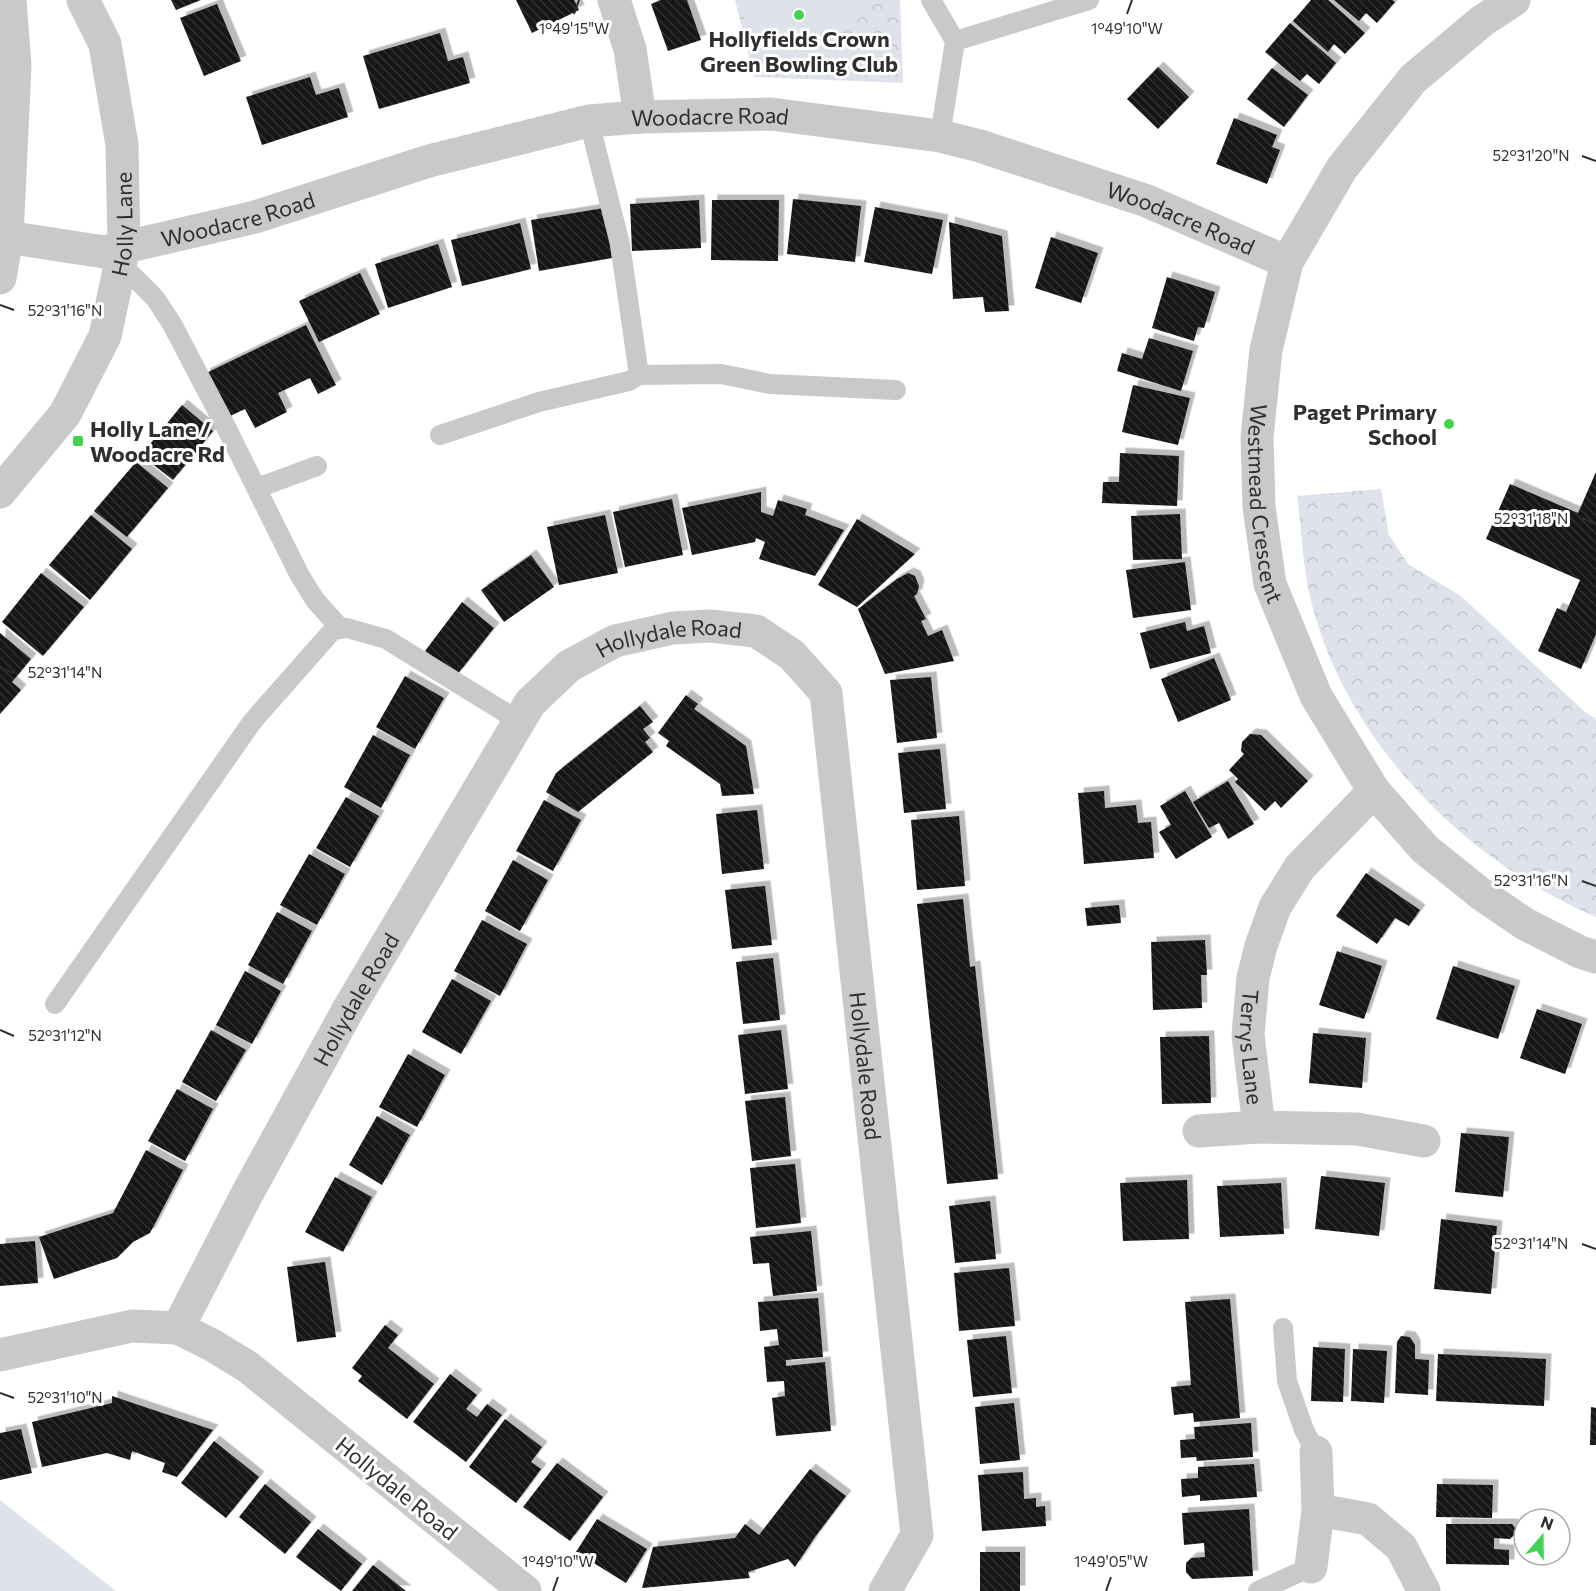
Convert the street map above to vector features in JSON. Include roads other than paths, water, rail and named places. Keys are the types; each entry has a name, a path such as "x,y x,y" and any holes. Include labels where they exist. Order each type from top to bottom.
{"street":[{"path":"0,278 7,237 15,66 10,0"},
{"name":"Holly Lane","path":"0,492 65,414 80,385 105,336 122,255 122,146 105,44 83,0"},
{"path":"614,0 630,49 640,117"},
{"name":"Westmead Crescent","path":"1514,0 1482,21 1413,79 1341,168 1287,262 1266,350 1257,437 1259,507 1270,584 1316,696 1374,791 1425,849 1481,894 1525,924 1580,952 1596,957"},
{"name":"Woodacre Road","path":"7,237 122,255 255,217 429,161 589,121 640,117 771,114 940,136 980,146 1148,201 1287,262"},
{"name":"Hollydale Road","path":"178,1328 247,1194 348,1008 530,703 569,666 615,641 674,628 710,626 756,632 792,656 826,693 917,1535 885,1591"},
{"name":"Terrys Lane","path":"1259,1127 1248,1035 1253,978 1261,946 1275,907 1300,867 1374,791"},
{"name":"Terrys Lane","path":"1199,1131 1259,1127 1357,1129 1424,1141"},
{"name":"Hollydale Road","path":"0,1355 132,1326 178,1328 248,1367 525,1591"},
{"path":"1311,1567 1318,1510 1316,1452"},
{"path":"1318,1510 1368,1519 1401,1547 1424,1591"}],"lane":[{"path":"931,0 955,41 940,136"},
{"path":"955,41 1089,0"},
{"path":"589,121 620,244 639,375"},
{"path":"122,255 172,324 299,574 315,600 341,629"},
{"path":"440,435 539,402 629,381 639,375 721,374 770,384 896,390"},
{"path":"257,488 317,466"},
{"path":"55,1004 252,722 333,630 347,628 386,639 519,721"},
{"path":"1283,1328 1287,1381 1304,1430 1316,1452"},
{"path":"1258,1591 1311,1567"}],"place":[{"name":"Hollyfields Crown Green Bowling Club","path":"799,15"},
{"name":"Paget Primary School","path":"1449,424"},
{"name":"Holly Lane / Woodacre Rd","path":"78,441"}]}
